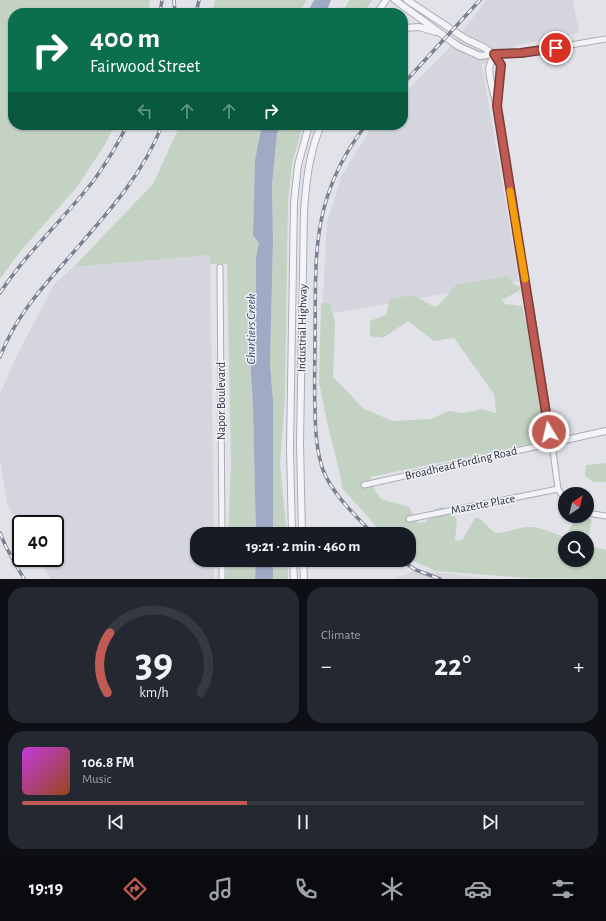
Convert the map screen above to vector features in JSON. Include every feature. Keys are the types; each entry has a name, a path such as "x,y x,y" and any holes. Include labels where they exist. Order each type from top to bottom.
{"street":[{"path":"380,8 386,0"},
{"path":"395,0 406,8"},
{"path":"406,0 466,39 494,54 501,65 497,106"},
{"path":"408,9 458,46 480,56 529,52 606,39"},
{"path":"408,28 419,27 443,35"},
{"path":"494,54 489,68 489,73 497,106 552,443 558,489"},
{"name":"Industrial Highway","path":"292,527 290,448 294,202 299,160 308,130"},
{"name":"Industrial Highway","path":"302,527 300,442 304,212 310,159 319,130"},
{"name":"Napor Boulevard","path":"220,267 222,527"},
{"name":"Broadhead Fording Road","path":"364,485 606,431"},
{"name":"Mazette Place","path":"409,519 558,489"},
{"path":"594,514 606,516"},
{"path":"222,567 222,579"},
{"path":"293,567 294,579"},
{"path":"303,567 304,579"}],"shaded area":[{"path":"487,0 573,0 579,33 518,45 482,65 519,281 322,315 327,223 342,175 370,130 408,130 408,90 448,49"},
{"path":"210,255 214,527 190,527 190,567 214,567 214,579 51,579 44,567 64,567 64,515 13,515 7,504 0,460 0,394 15,359 55,283 74,267"},
{"path":"416,570 491,579 395,579"}],"green space":[{"path":"0,0 150,0 149,8 8,8 8,130 112,130 106,143 77,187 19,253 0,279"},
{"path":"215,0 307,0 301,8 213,8"},
{"path":"350,0 372,0 367,8 344,8"},
{"path":"178,130 261,130 255,160 253,234 259,243 256,257 256,319 249,339 253,408 256,527 228,527 231,464 227,264 210,264 210,255 74,267 153,184"},
{"path":"279,130 302,130 292,164 288,201 285,397 280,464 286,527 273,527 273,400 270,365 273,241 272,185 277,134"},
{"path":"507,276 515,285 521,287 519,291 502,300 505,304 522,306 536,371 545,436 540,442 370,477 376,492 381,499 409,507 418,523 426,522 435,509 443,507 457,519 455,541 462,540 475,518 479,518 495,533 532,527 558,535 558,567 594,567 594,547 606,550 606,579 527,578 436,571 416,562 416,527 377,527 342,488 319,382 321,303 330,304 335,321 333,377 364,409 393,421 431,419 448,411 464,413 482,409 496,413 494,394 454,338 434,341 408,321 383,338 370,336 370,321 386,315 390,299 413,295 433,306 438,306 456,285"},
{"path":"606,463 606,482 594,482 585,476 586,465"},
{"path":"573,523 591,523 590,531 568,531"},
{"path":"227,567 256,567 255,579 226,579"},
{"path":"273,567 288,567 288,579 273,579"}],"water":[{"path":"314,0 331,0 328,8 310,8"},
{"path":"261,130 279,130 277,134 272,185 273,241 270,365 273,400 273,527 256,527 253,408 249,339 256,319 256,257 259,243 253,235 255,160"},
{"path":"256,567 273,567 273,579 255,579"}],"railway":[{"path":"161,8 162,0"},
{"path":"174,0 175,8"},
{"path":"197,8 199,0"},
{"path":"408,79 480,0"},
{"path":"0,293 22,264 94,180 112,153 124,130"},
{"path":"0,357 12,331 28,307 132,181 154,144 160,130"},
{"path":"363,130 346,154 331,186 320,224 316,273 315,423 319,455 327,479 338,496 366,527"},
{"path":"0,533 24,579"},
{"path":"411,567 440,579"}],"slow traffic":[{"path":"510,191 525,279"}],"route":[{"path":"549,432 497,106 501,65 494,54 513,54 556,48"}],"water label":[{"name":"Chartiers Creek","path":"251,329"}]}
